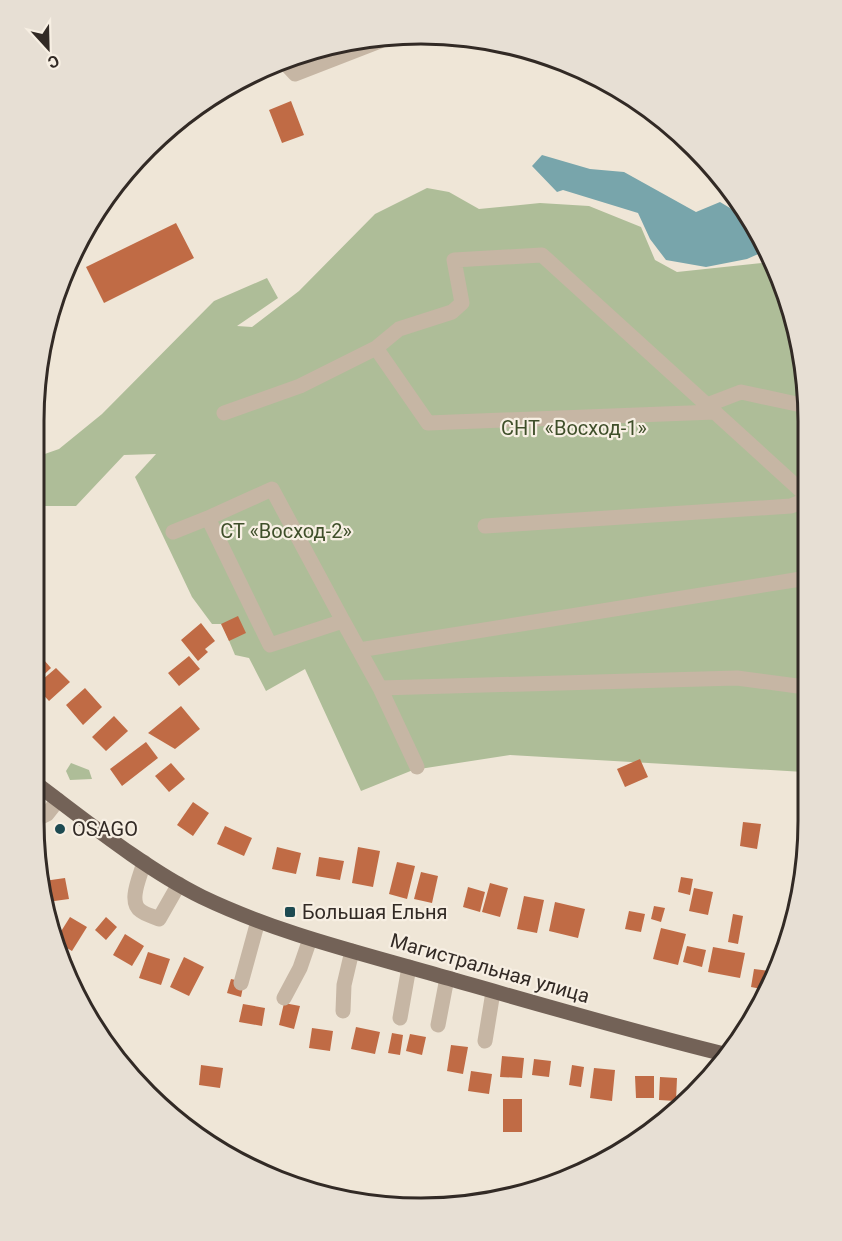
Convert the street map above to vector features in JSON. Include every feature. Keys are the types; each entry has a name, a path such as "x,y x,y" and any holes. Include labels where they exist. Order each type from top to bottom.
{"main road":[{"name":"Магистральная улица","path":"43,789 144,862 179,884 258,921 310,939 494,992 718,1052"}],"street":[{"path":"289,68 295,74 359,49"},
{"path":"224,413 300,386 376,348 399,329 452,312 462,303 454,260 542,255 798,489"},
{"path":"376,348 428,423 711,409 741,392 798,404"},
{"path":"173,532 272,489 380,688 417,767"},
{"path":"484,526 791,506 798,503"},
{"path":"208,518 270,645 343,621"},
{"path":"359,650 798,579"},
{"path":"380,688 737,678 798,686"},
{"path":"43,816 58,800"},
{"path":"144,862 135,896 135,906 140,911 159,919 179,884"},
{"path":"241,983 258,921"},
{"path":"284,998 300,968 310,939"},
{"path":"342,1011 344,985 352,951"},
{"path":"400,1018 409,967"},
{"path":"438,1025 447,978"},
{"path":"485,1041 494,992"}],"green space":[{"path":"427,188 449,192 479,209 540,203 589,206 641,227 655,260 677,272 764,263 786,323 798,396 798,772 510,755 413,770 361,791 305,669 266,691 249,658 235,655 222,624 212,624 192,597 135,477 156,454 124,455 76,506 43,506 43,455 59,449 102,414 214,301 267,278 278,298 237,326 252,327 299,291 375,214"},
{"path":"71,763 89,770 92,779 70,780 66,771"}],"water":[{"path":"542,155 590,169 624,172 696,212 720,202 735,211 760,253 747,259 706,267 666,260 650,239 638,213 563,190 557,192 532,166"}],"building":[{"path":"291,101 304,135 282,143 269,110"},
{"path":"176,223 194,258 104,303 86,267"},
{"path":"238,616 246,633 229,641 221,624"},
{"path":"201,623 215,641 205,649 208,652 198,661 181,640"},
{"path":"189,656 200,669 179,686 168,673"},
{"path":"43,659 51,668 43,676"},
{"path":"56,668 70,682 49,701 43,695 43,679"},
{"path":"85,688 102,707 83,725 66,705"},
{"path":"181,706 200,729 175,749 148,733"},
{"path":"114,716 128,731 106,751 92,737"},
{"path":"146,742 158,758 122,786 110,769"},
{"path":"640,759 648,777 625,787 617,769"},
{"path":"171,763 185,779 169,792 155,776"},
{"path":"193,802 209,813 193,836 177,825"},
{"path":"743,822 761,824 757,849 740,846"},
{"path":"225,826 252,838 244,856 217,844"},
{"path":"277,847 301,853 296,874 272,869"},
{"path":"358,847 380,851 373,887 352,883"},
{"path":"319,857 344,861 340,880 316,876"},
{"path":"397,862 415,866 407,899 389,894"},
{"path":"421,872 438,876 432,903 414,899"},
{"path":"681,877 693,879 690,895 678,892"},
{"path":"65,878 69,899 53,901 49,880"},
{"path":"490,883 508,888 500,917 482,912"},
{"path":"468,887 485,892 480,912 463,907"},
{"path":"694,888 713,892 708,915 689,911"},
{"path":"524,896 544,900 537,933 517,929"},
{"path":"555,902 585,909 578,938 549,931"},
{"path":"654,906 665,908 661,922 651,919"},
{"path":"629,911 645,914 641,932 625,929"},
{"path":"733,914 743,916 738,944 728,942"},
{"path":"70,917 87,927 72,951 66,948 61,932"},
{"path":"106,917 117,927 106,940 95,930"},
{"path":"661,928 686,934 678,965 653,959"},
{"path":"125,934 144,946 132,966 113,955"},
{"path":"687,946 706,950 702,967 683,962"},
{"path":"713,947 745,953 740,978 708,972"},
{"path":"148,952 170,959 161,985 139,978"},
{"path":"184,957 204,967 189,996 170,987"},
{"path":"754,969 767,971 759,989 751,987"},
{"path":"231,979 244,982 241,997 227,993"},
{"path":"284,1003 300,1006 294,1029 279,1025"},
{"path":"243,1004 265,1008 262,1026 239,1022"},
{"path":"356,1027 380,1032 375,1054 351,1049"},
{"path":"312,1028 333,1031 330,1051 309,1048"},
{"path":"392,1033 403,1035 400,1055 388,1053"},
{"path":"410,1034 426,1037 422,1055 406,1051"},
{"path":"451,1045 468,1047 463,1074 447,1071"},
{"path":"502,1056 524,1058 522,1078 500,1077"},
{"path":"534,1059 551,1061 549,1077 532,1075"},
{"path":"201,1065 223,1068 220,1088 199,1085"},
{"path":"572,1065 584,1067 581,1087 569,1085"},
{"path":"594,1068 615,1070 612,1101 590,1098"},
{"path":"471,1071 492,1074 489,1094 468,1091"},
{"path":"635,1076 654,1076 654,1098 636,1098"},
{"path":"660,1077 677,1078 676,1098 673,1101 659,1100"},
{"path":"503,1099 522,1099 522,1132 503,1132"}],"place":[{"name":"OSAGO","path":"60,829"},
{"name":"Большая Ельня","path":"290,912"}],"park label":[{"name":"СНТ «Восход-1»","path":"574,428"},
{"name":"СТ «Восход-2»","path":"286,531"}]}
